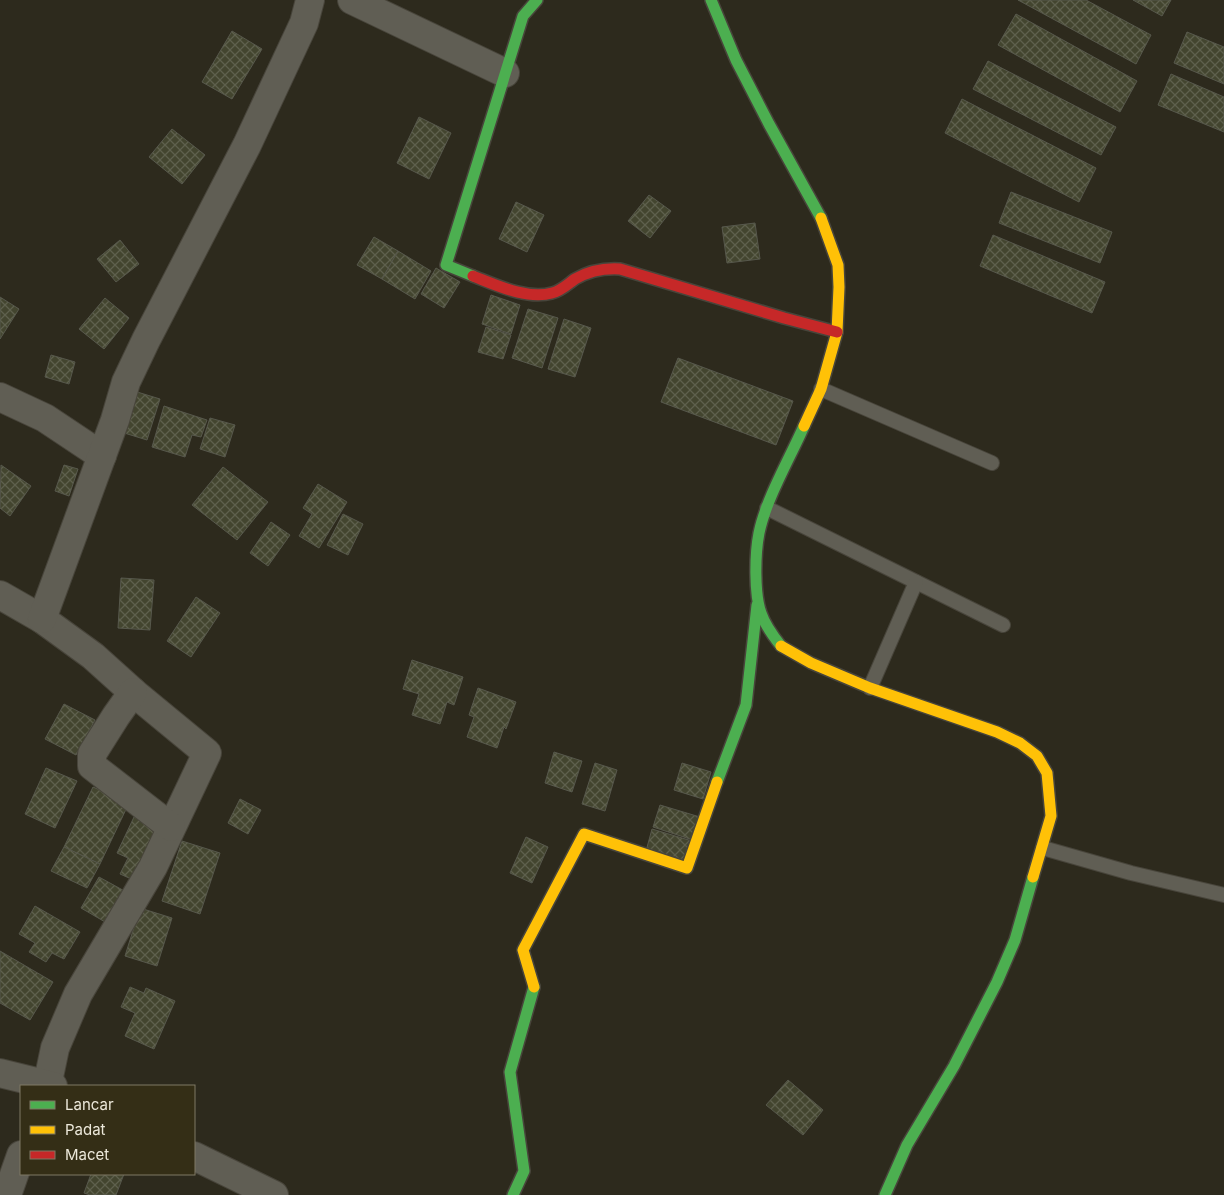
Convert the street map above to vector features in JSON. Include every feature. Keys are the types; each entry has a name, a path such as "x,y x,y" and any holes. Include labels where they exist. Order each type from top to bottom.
{"street":[{"path":"42,619 102,456 126,382 247,145 304,23 310,0"},
{"path":"352,0 505,73"},
{"path":"537,0 523,16 446,265 528,294 541,295 560,290 589,272 605,268 620,269 836,332"},
{"path":"513,1195 524,1171 510,1072 535,988 523,950 584,834 687,868 746,705 758,599 759,533 767,508 821,390 836,332 839,287 838,266 819,212 769,124 736,60 711,0"},
{"path":"0,397 45,418 102,456"},
{"path":"0,595 42,619 93,656 133,692 208,753 148,875 74,1002 56,1048 49,1085 0,1072"},
{"path":"758,599 766,626 782,647 811,663 870,688 997,732 1020,743 1037,756 1047,773 1051,816 1015,940 997,982 954,1066 907,1145 885,1195"},
{"path":"133,692 92,754 92,766 171,827"},
{"path":"195,1156 274,1195"},
{"path":"6,1195 20,1158"}],"lane":[{"path":"821,390 992,463"},
{"path":"767,508 1002,624"},
{"path":"870,688 916,582"},
{"path":"1043,848 1139,876 1224,895"}],"building":[{"path":"1018,0 1086,0 1151,35 1136,64"},
{"path":"1133,0 1171,0 1162,16"},
{"path":"1016,14 1137,81 1120,112 998,45"},
{"path":"232,31 262,49 232,99 202,82"},
{"path":"1187,32 1224,47 1224,84 1174,63"},
{"path":"988,61 1116,127 1101,155 973,89"},
{"path":"1171,74 1224,97 1224,132 1158,105"},
{"path":"962,99 1096,168 1079,202 945,133"},
{"path":"419,117 451,133 429,179 397,163"},
{"path":"172,129 205,155 182,184 149,157"},
{"path":"1011,192 1112,232 1100,263 999,223"},
{"path":"649,195 671,211 650,238 628,221"},
{"path":"516,202 544,215 527,252 499,239"},
{"path":"755,223 760,259 727,263 722,227"},
{"path":"993,235 1105,282 1092,313 980,266"},
{"path":"374,237 398,251 382,279 357,265"},
{"path":"120,240 139,264 116,282 97,259"},
{"path":"398,251 431,271 415,299 382,279"},
{"path":"436,268 460,282 444,308 421,294"},
{"path":"491,295 520,305 511,334 482,324"},
{"path":"0,297 19,309 0,339"},
{"path":"105,298 129,318 104,349 79,329"},
{"path":"528,309 558,318 542,368 512,358"},
{"path":"564,319 591,328 575,377 548,369"},
{"path":"486,327 511,335 503,359 478,352"},
{"path":"51,355 75,362 69,384 45,377"},
{"path":"678,358 793,401 776,445 661,402"},
{"path":"134,391 160,399 147,440 121,432"},
{"path":"164,406 207,420 201,437 192,435 185,457 152,447"},
{"path":"210,418 235,425 225,457 200,449"},
{"path":"1,465 31,486 10,516 0,508"},
{"path":"64,465 78,469 69,496 55,491"},
{"path":"223,467 268,502 237,540 192,505"},
{"path":"318,484 347,502 319,548 299,536 312,514 303,508"},
{"path":"343,514 363,524 348,555 327,545"},
{"path":"271,522 290,535 268,566 250,553"},
{"path":"121,578 154,580 150,630 118,628"},
{"path":"196,597 220,613 191,657 167,641"},
{"path":"412,660 463,677 454,705 447,702 440,724 412,715 419,694 403,689"},
{"path":"478,688 516,702 506,729 504,727 497,748 467,737 474,717 469,715"},
{"path":"64,704 95,720 76,755 45,739"},
{"path":"554,752 582,761 572,792 545,783"},
{"path":"595,763 617,770 605,811 582,804"},
{"path":"682,763 711,772 703,799 674,790"},
{"path":"46,768 77,781 55,828 25,814"},
{"path":"93,787 129,803 100,864 64,847"},
{"path":"240,799 261,810 248,834 228,823"},
{"path":"660,805 700,817 693,840 653,827"},
{"path":"134,817 163,831 138,882 120,874 128,858 117,853"},
{"path":"652,829 692,841 686,863 646,851"},
{"path":"526,837 548,847 532,883 510,873"},
{"path":"182,841 220,853 200,914 162,901"},
{"path":"64,847 100,864 87,888 51,871"},
{"path":"99,877 130,894 112,926 81,908"},
{"path":"35,906 80,932 64,959 52,953 46,962 29,952 35,943 19,934"},
{"path":"140,908 172,918 157,966 125,956"},
{"path":"0,951 53,982 30,1020 0,1003"},
{"path":"130,987 144,993 146,988 175,1001 154,1049 125,1036 135,1013 121,1007"},
{"path":"788,1080 823,1110 803,1135 766,1105"},
{"path":"91,1175 124,1175 116,1195 90,1195 84,1193"}],"traffic: fast":[{"path":"473,276 446,265 523,16 537,0"},
{"path":"711,0 736,60 821,218"},
{"path":"781,646 767,626 759,605 756,573 758,541 767,506 804,426"},
{"path":"717,782 746,705 757,605"},
{"path":"885,1195 907,1145 954,1066 997,982 1015,940 1033,877"},
{"path":"513,1195 524,1171 510,1072 534,987"}],"traffic: slow":[{"path":"804,426 821,389 837,332 838,265 821,218"},
{"path":"781,646 811,663 870,688 997,732 1020,743 1037,756 1047,773 1051,816 1033,877"},
{"path":"534,987 523,950 584,834 687,868 717,782"}],"traffic: jam":[{"path":"473,276 522,293 542,295 558,291 580,276 591,272 620,269 837,332"}]}
